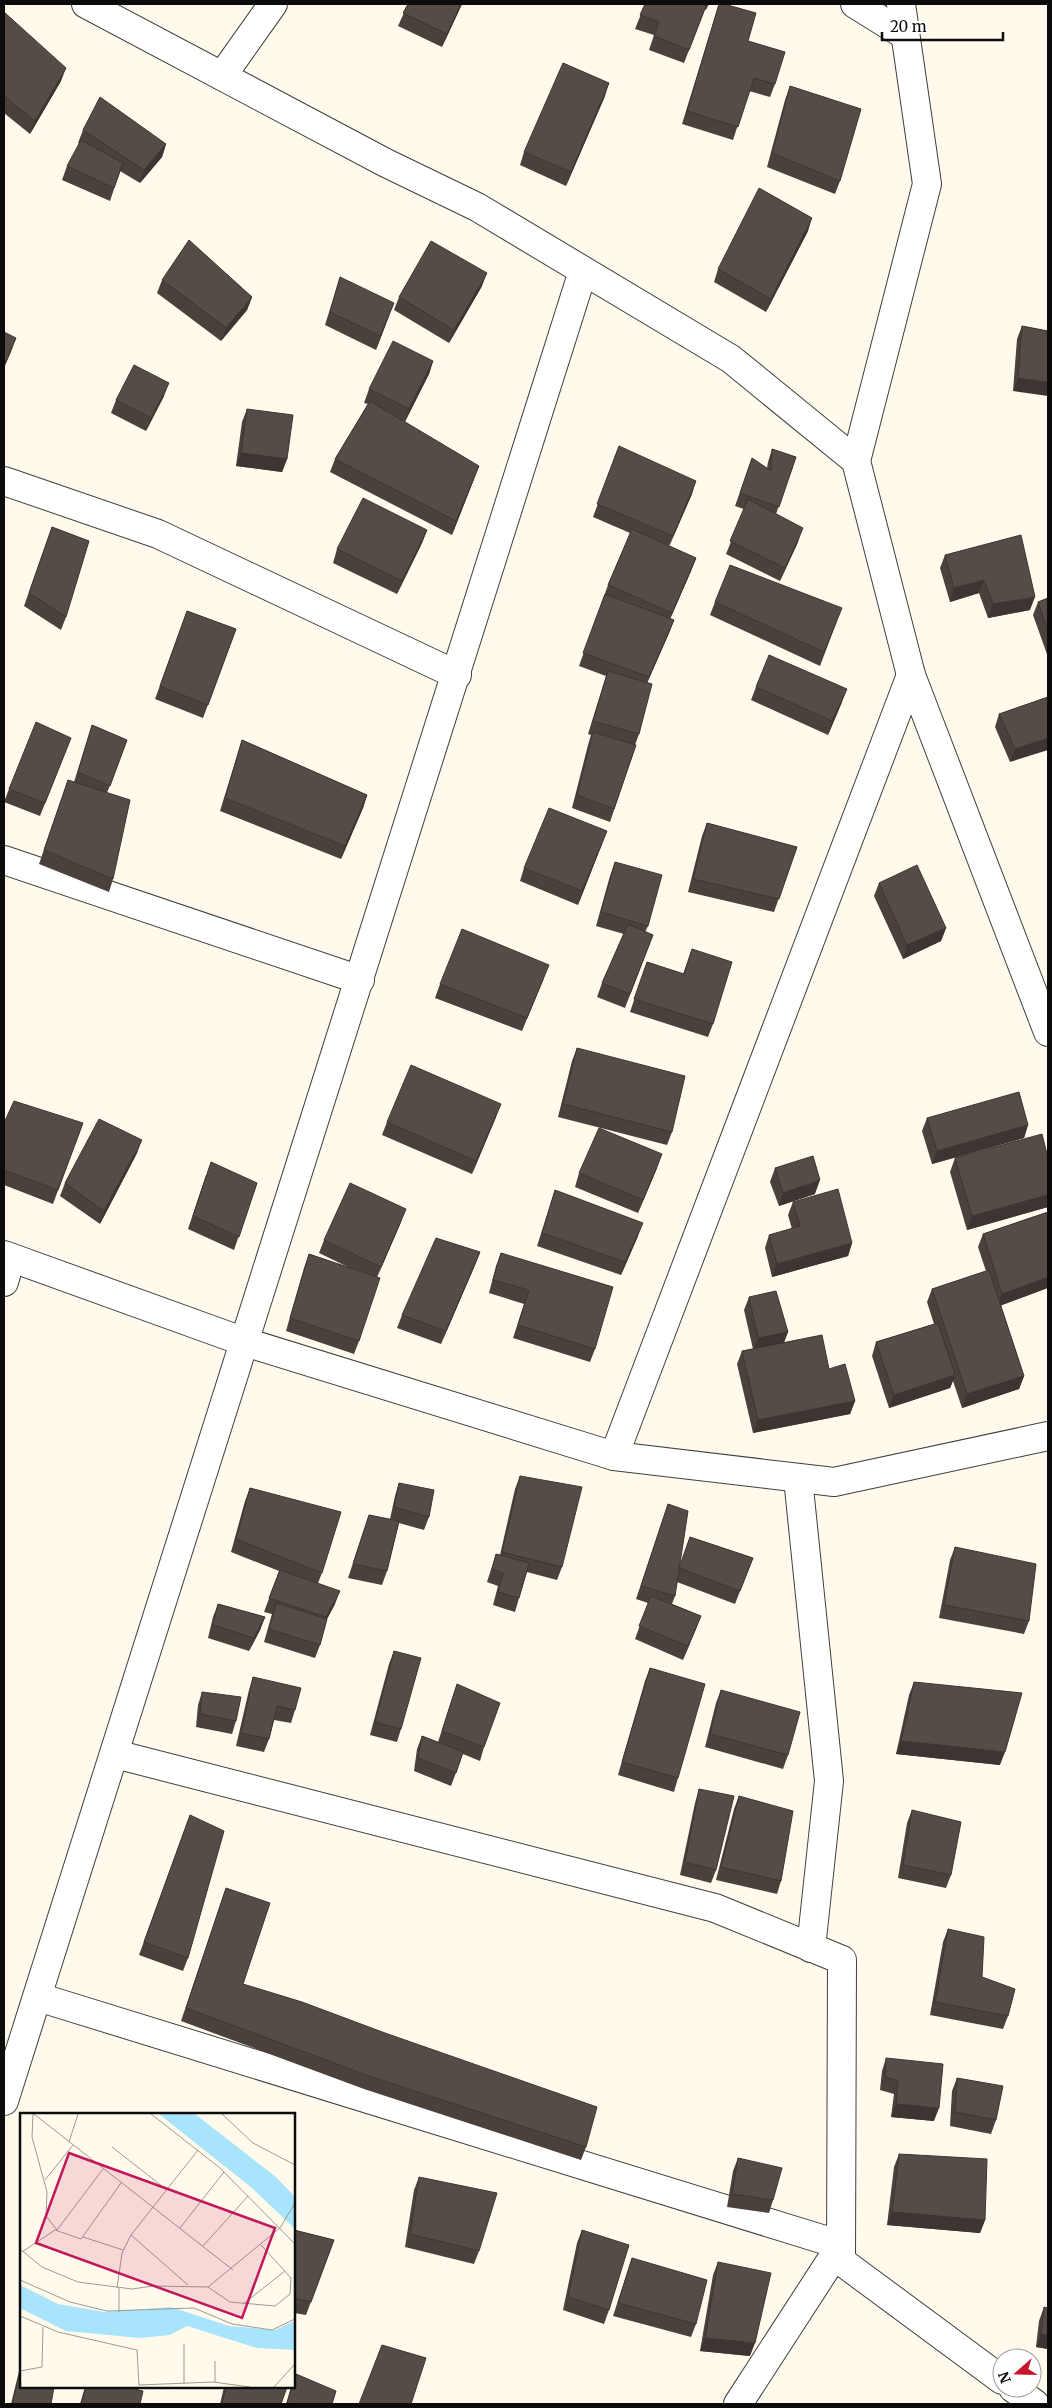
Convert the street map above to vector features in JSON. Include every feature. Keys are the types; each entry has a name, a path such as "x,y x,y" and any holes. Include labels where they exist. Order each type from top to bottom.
{"street":[{"path":"86,4 386,163 476,207 731,358 856,461"},
{"path":"222,76 273,4"},
{"path":"855,4 905,35"},
{"path":"901,4 928,184 856,461 911,675 1048,1032"},
{"path":"4,2101 457,675 583,271"},
{"path":"4,482 158,534 457,675"},
{"path":"614,1456 911,675"},
{"path":"4,860 360,980"},
{"path":"6,1265 245,1342 614,1456 834,1482 1048,1436"},
{"path":"798,1478 829,1780 811,1948"},
{"path":"115,1754 715,1908 842,1960 842,2261 992,2373"},
{"path":"38,1997 841,2245"},
{"path":"738,2404 841,2245"}],"building":[{"path":"408,4 461,4 447,34 403,13"},
{"path":"645,4 701,4 706,6 689,50 654,36 659,22 640,15"},
{"path":"719,4 756,13 748,41 785,52 775,84 754,78 738,127 687,111"},
{"path":"4,12 66,68 35,121 4,96"},
{"path":"563,63 609,83 571,172 524,152"},
{"path":"790,86 861,109 840,181 772,153"},
{"path":"100,97 166,144 144,170 83,130"},
{"path":"81,140 123,163 114,188 67,166"},
{"path":"759,188 812,218 771,299 718,269"},
{"path":"189,240 252,297 226,328 162,280"},
{"path":"431,241 487,273 454,330 399,297"},
{"path":"340,277 394,303 380,336 330,312"},
{"path":"1022,326 1048,331 1048,382 1018,378"},
{"path":"4,332 16,338 4,365"},
{"path":"393,341 433,361 409,409 369,389"},
{"path":"134,365 169,383 151,418 116,400"},
{"path":"370,401 479,466 456,521 335,459"},
{"path":"247,409 293,415 287,459 241,453"},
{"path":"619,446 696,481 673,536 597,504"},
{"path":"772,449 796,457 779,507 740,493 752,458 771,471"},
{"path":"363,498 427,530 402,581 337,549"},
{"path":"748,499 803,528 785,568 730,541"},
{"path":"52,527 89,541 66,617 29,593"},
{"path":"632,529 696,558 672,613 608,585"},
{"path":"1021,535 1035,597 993,604 984,580 954,588 945,555"},
{"path":"730,565 842,608 824,652 715,602"},
{"path":"605,594 674,620 649,677 583,653"},
{"path":"1048,598 1048,631 1038,602"},
{"path":"187,611 236,629 208,705 160,686"},
{"path":"769,655 847,689 832,721 756,687"},
{"path":"608,671 652,684 639,734 593,721"},
{"path":"1048,697 1048,738 1015,749 999,714"},
{"path":"36,722 71,738 45,803 9,789"},
{"path":"92,725 127,740 110,786 78,772"},
{"path":"593,732 636,745 614,809 577,795"},
{"path":"242,740 367,795 345,846 225,798"},
{"path":"68,780 130,800 113,879 44,850"},
{"path":"549,808 607,831 582,891 524,868"},
{"path":"707,823 797,847 779,899 693,879"},
{"path":"615,862 662,875 648,926 601,912"},
{"path":"917,865 946,928 907,945 879,883"},
{"path":"628,924 653,935 630,994 602,983"},
{"path":"462,929 549,965 527,1018 440,984"},
{"path":"692,949 732,962 713,1024 634,999 647,962 684,974"},
{"path":"577,1048 685,1076 672,1132 563,1104"},
{"path":"411,1065 501,1104 476,1161 387,1122"},
{"path":"1019,1092 1028,1125 937,1151 927,1118"},
{"path":"14,1101 83,1123 58,1190 4,1170 4,1123"},
{"path":"99,1119 142,1140 104,1211 65,1183"},
{"path":"599,1128 662,1154 643,1200 579,1173"},
{"path":"1042,1134 1048,1158 1048,1195 972,1216 955,1158"},
{"path":"813,1156 820,1180 783,1193 775,1168"},
{"path":"211,1162 257,1183 239,1237 193,1216"},
{"path":"350,1183 406,1209 381,1267 324,1240"},
{"path":"838,1189 852,1243 777,1264 769,1235 800,1226 793,1202"},
{"path":"555,1190 643,1223 625,1262 542,1233"},
{"path":"1048,1212 1048,1277 1002,1294 983,1234"},
{"path":"436,1238 480,1252 446,1331 402,1315"},
{"path":"501,1253 613,1287 595,1349 518,1325 529,1290 493,1280"},
{"path":"309,1254 380,1278 359,1341 290,1318"},
{"path":"989,1270 1024,1376 967,1394 932,1289"},
{"path":"776,1291 788,1332 758,1338 749,1297"},
{"path":"938,1323 955,1375 894,1395 876,1342"},
{"path":"822,1335 829,1369 845,1364 855,1401 758,1420 742,1351"},
{"path":"520,1476 582,1487 562,1567 502,1552"},
{"path":"399,1483 434,1490 429,1517 394,1507"},
{"path":"250,1488 341,1512 322,1573 236,1539"},
{"path":"668,1504 688,1511 675,1596 641,1586"},
{"path":"369,1515 399,1521 387,1571 353,1564"},
{"path":"690,1537 753,1558 740,1591 679,1568"},
{"path":"955,1547 1036,1564 1029,1621 944,1605"},
{"path":"496,1554 529,1563 519,1598 498,1592 503,1573 492,1569"},
{"path":"280,1570 340,1591 326,1617 269,1598"},
{"path":"651,1596 701,1616 688,1646 639,1626"},
{"path":"276,1603 327,1619 320,1645 269,1629"},
{"path":"218,1604 265,1617 254,1638 213,1625"},
{"path":"394,1651 421,1658 401,1729 375,1722"},
{"path":"650,1668 705,1684 678,1778 622,1762"},
{"path":"253,1677 301,1688 295,1710 277,1706 269,1739 241,1733"},
{"path":"914,1682 1022,1693 1005,1752 901,1741"},
{"path":"457,1684 500,1703 484,1747 442,1731"},
{"path":"721,1690 800,1712 788,1755 710,1734"},
{"path":"202,1692 241,1697 236,1721 200,1714"},
{"path":"422,1736 463,1752 456,1773 418,1758"},
{"path":"699,1789 734,1796 716,1870 685,1862"},
{"path":"739,1796 793,1811 781,1881 721,1867"},
{"path":"912,1810 961,1822 951,1875 903,1865"},
{"path":"190,1815 224,1831 188,1958 144,1942"},
{"path":"226,1888 270,1903 243,1984 302,2002 597,2107 586,2147 369,2076 186,2008"},
{"path":"948,1929 984,1937 982,1977 1015,1989 1008,2016 935,2002"},
{"path":"886,2058 943,2064 939,2108 896,2104 898,2081 885,2077"},
{"path":"957,2078 1003,2086 996,2120 955,2112"},
{"path":"899,2154 987,2159 985,2220 892,2212"},
{"path":"738,2158 782,2168 773,2200 732,2194"},
{"path":"419,2177 497,2193 479,2251 410,2234"},
{"path":"295,2230 334,2240 311,2302 295,2298"},
{"path":"582,2230 629,2245 609,2310 568,2297"},
{"path":"632,2258 707,2280 696,2324 618,2303"},
{"path":"718,2262 771,2273 755,2343 705,2338"},
{"path":"1044,2307 1048,2308 1048,2335 1041,2334"},
{"path":"382,2345 426,2358 411,2404 359,2404"},
{"path":"20,2373 20,2388 54,2388 51,2404 12,2404"},
{"path":"296,2374 336,2391 332,2404 287,2404 292,2388 295,2388"},
{"path":"86,2388 131,2388 143,2391 140,2404 81,2404"},
{"path":"226,2388 287,2388 281,2404 222,2404"}]}
